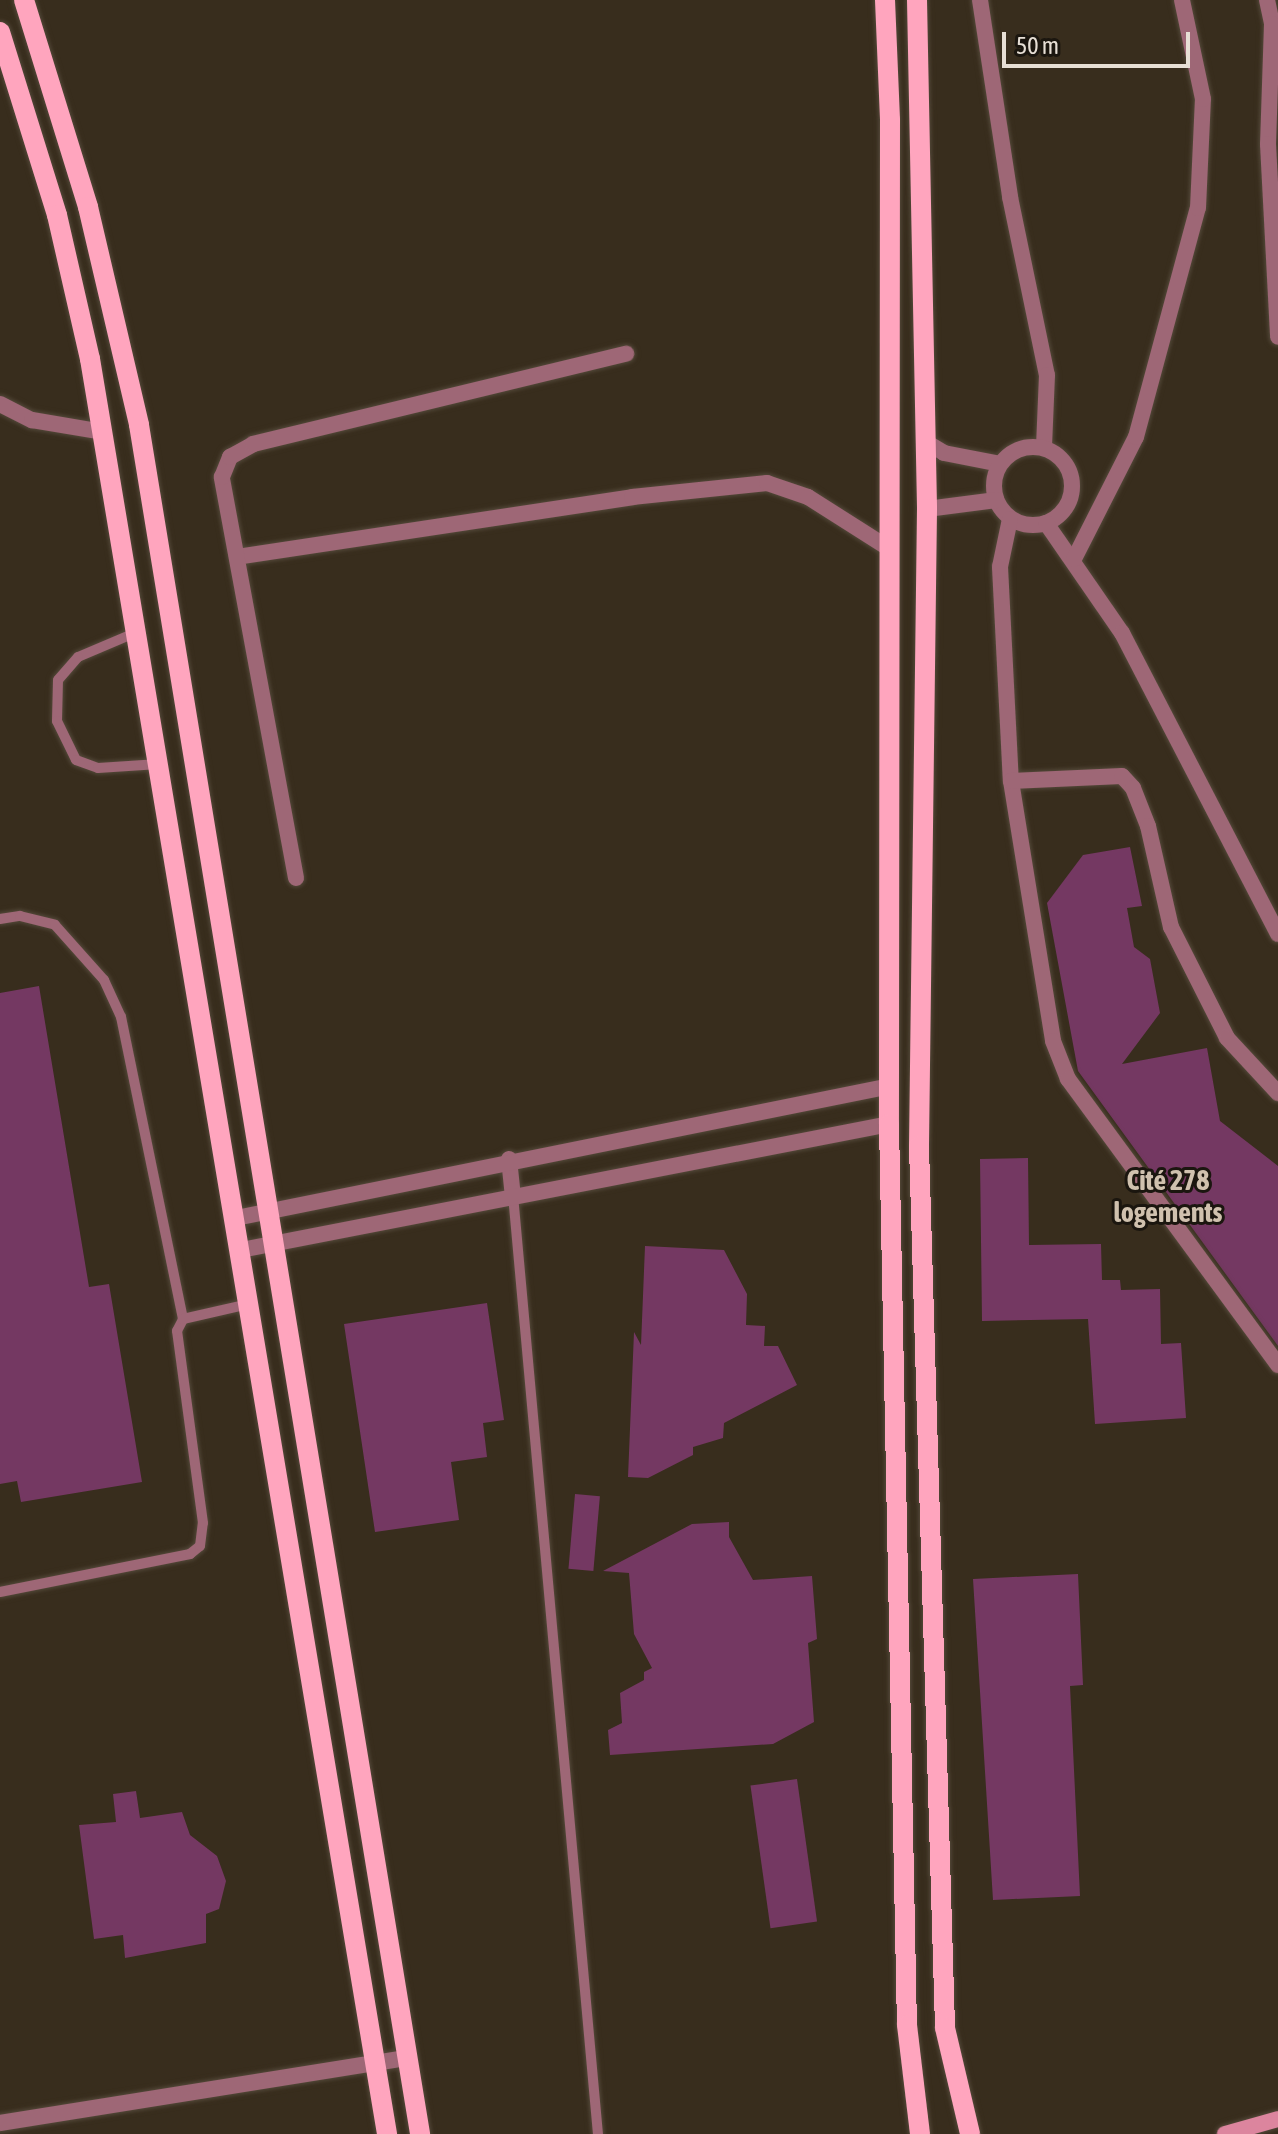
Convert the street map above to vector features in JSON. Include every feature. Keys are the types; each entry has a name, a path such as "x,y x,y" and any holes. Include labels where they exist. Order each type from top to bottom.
{"main road":[{"path":"24,0 107,279 168,595 420,2134"},
{"path":"885,0 890,120 889,1124 907,2025 920,2134"},
{"path":"917,0 927,509 920,1162 945,2028 970,2134"},
{"path":"0,32 57,215 104,432 236,1218 310,1691 387,2134"},
{"path":"132,600 168,595"},
{"path":"310,1691 345,1685"},
{"path":"1225,2134 1278,2119"}],"street":[{"path":"980,0 1010,197 1047,375 1044,448"},
{"path":"1074,559 1136,437 1198,208 1203,99 1182,0"},
{"path":"1267,0 1272,24 1268,144 1278,337"},
{"path":"296,878 222,477 230,457 253,444 626,354"},
{"path":"0,404 32,420 104,432"},
{"path":"926,442 966,460 1000,464 1019,449 1044,448 1064,461 1072,484 1065,508 1046,523 1010,519 996,500 1000,464"},
{"path":"237,557 632,497 767,483 808,497 890,549"},
{"path":"927,509 996,500"},
{"path":"1010,519 1000,567 1011,781 1053,1041 1068,1079 1278,1365"},
{"path":"1046,523 1074,559 1173,723 1278,934"},
{"path":"1011,781 1122,776 1133,788 1148,826 1171,927 1227,1038 1278,1093"},
{"path":"236,1218 509,1159 890,1086"},
{"path":"241,1250 889,1124"},
{"path":"509,1159 513,1195"},
{"path":"0,2123 406,2058"}],"lane":[{"path":"137,632 78,657 58,680 57,721 76,760 98,768 159,764"},
{"path":"0,919 20,916 55,925 83,952 116,1004 183,1319 177,1331 203,1523 200,1546 190,1554 0,1592"},
{"path":"513,1195 598,2134"},
{"path":"183,1319 249,1304"}],"building":[{"path":"1130,847 1142,906 1127,908 1134,947 1150,959 1160,1013 1122,1064 1207,1048 1220,1121 1278,1166 1278,1346 1078,1071 1047,903 1083,855"},
{"path":"39,986 89,1287 109,1284 142,1482 21,1502 17,1481 0,1484 0,993"},
{"path":"1028,1158 1029,1245 1101,1244 1102,1280 1120,1280 1121,1290 1160,1289 1161,1344 1181,1343 1186,1418 1095,1424 1088,1319 982,1321 980,1159"},
{"path":"645,1246 724,1250 747,1294 746,1325 765,1326 764,1346 778,1346 797,1385 724,1423 723,1438 693,1447 693,1455 648,1478 628,1477 634,1332 641,1345"},
{"path":"487,1303 504,1420 483,1423 487,1457 451,1462 459,1520 375,1532 344,1324"},
{"path":"575,1494 600,1496 593,1571 568,1569"},
{"path":"729,1522 729,1537 753,1580 812,1576 817,1639 808,1643 814,1722 773,1744 610,1755 608,1730 622,1723 620,1693 644,1680 644,1672 652,1668 634,1634 629,1573 603,1571 692,1524"},
{"path":"1078,1574 1083,1685 1070,1686 1080,1896 993,1900 973,1579"},
{"path":"797,1779 817,1922 770,1928 750,1786"},
{"path":"136,1791 140,1818 182,1812 190,1835 217,1856 226,1881 219,1909 206,1914 206,1943 125,1958 123,1935 94,1939 79,1825 116,1822 113,1794"}],"district":[{"name":"Cité 278 logements","path":"1168,1196"}]}
